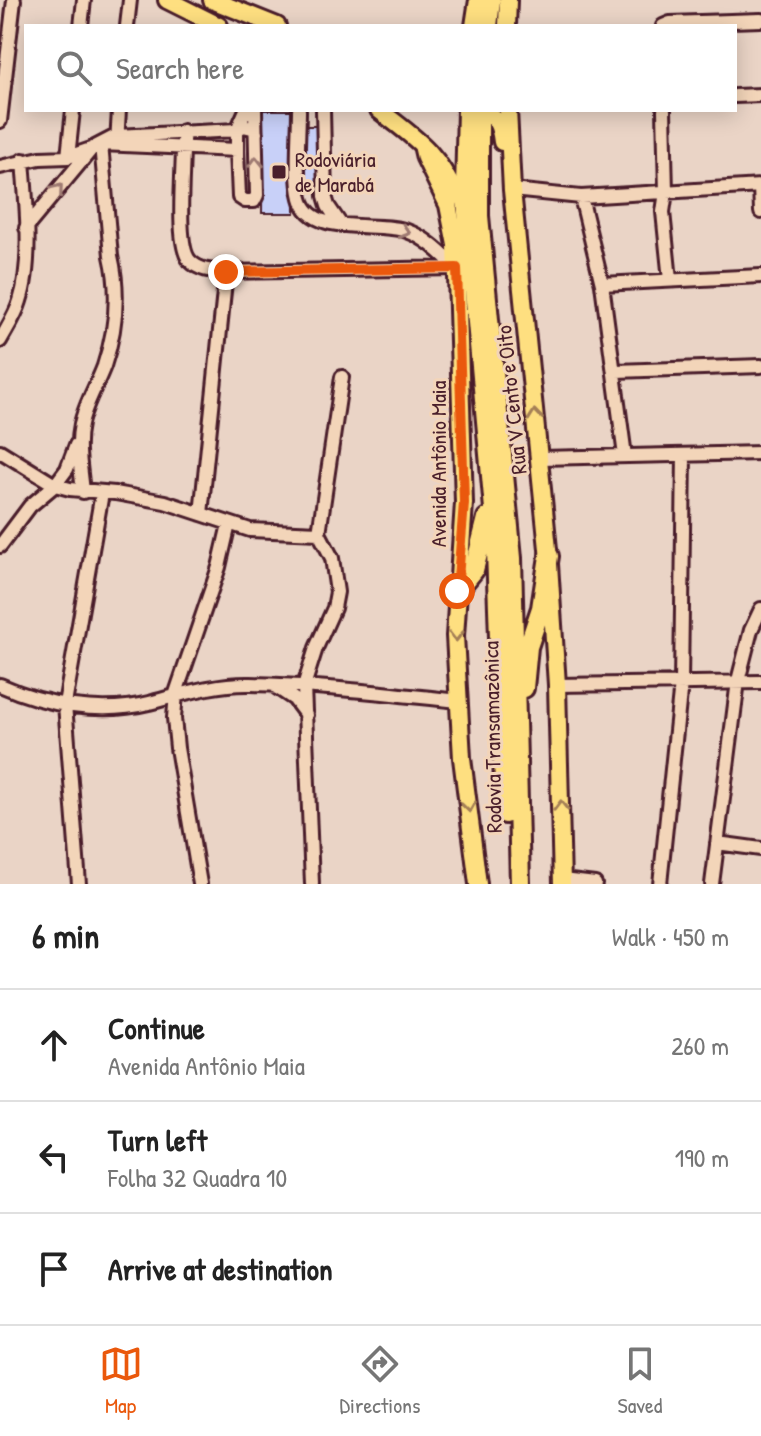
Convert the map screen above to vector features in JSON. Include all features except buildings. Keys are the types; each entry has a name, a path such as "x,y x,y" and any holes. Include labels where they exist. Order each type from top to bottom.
{"highway":[{"path":"475,24 479,0"},
{"path":"488,24 491,0"},
{"name":"Rodovia Transamazônica","path":"467,112 467,221 491,468 500,621 507,884"},
{"name":"Rodovia Transamazônica","path":"480,112 479,216 512,558 520,884"},
{"path":"457,591 474,570 485,535 491,468"},
{"path":"515,737 523,714 528,647 541,608 549,556"}],"main road":[{"path":"167,0 215,24"},
{"path":"212,0 270,24"},
{"path":"507,24 508,0"},
{"path":"381,112 422,145 444,169 467,221"},
{"path":"485,112 494,116 500,126 505,169 512,190"},
{"name":"Rua V Cento e Oito","path":"508,112 512,190 549,556 557,685 562,882"},
{"name":"Avenida Antônio Maia","path":"422,145 425,158 448,205 456,245 464,503 455,636 462,758 478,884"}],"street":[{"path":"0,121 14,0"},
{"path":"81,24 84,0"},
{"path":"127,24 130,0"},
{"path":"668,24 761,20"},
{"path":"737,96 761,95"},
{"path":"68,157 73,112"},
{"path":"116,140 119,112"},
{"path":"245,112 237,130 238,192 241,200 256,199 255,112"},
{"path":"299,112 300,196 313,217 341,225 407,231 430,243 457,268"},
{"path":"323,112 325,196 341,225"},
{"path":"664,112 666,192 663,212 670,280"},
{"path":"0,167 23,160 68,157 116,140 183,131 237,130 248,126 256,133"},
{"path":"183,131 181,235 183,248 198,267 226,272 457,268"},
{"path":"116,140 184,150 237,150"},
{"path":"26,228 96,147"},
{"path":"0,546 5,530 55,485 67,469 81,421 104,366 116,317 115,272 96,147"},
{"path":"0,341 20,301 24,283 26,228 23,160"},
{"path":"512,190 581,197 760,186 761,212"},
{"path":"581,197 602,284 625,456"},
{"path":"201,514 226,272"},
{"path":"602,284 761,276"},
{"path":"616,371 761,366"},
{"path":"312,884 304,686 313,657 328,627 337,592 332,558 319,533 342,377"},
{"path":"78,439 83,492"},
{"path":"0,451 55,485 83,492 165,502 250,530 319,533"},
{"path":"540,458 761,453"},
{"path":"660,884 681,683 684,455"},
{"path":"79,884 65,704 102,493"},
{"path":"200,884 177,748 174,718 176,693 215,579 229,524"},
{"path":"712,884 738,681 751,630 761,609"},
{"path":"557,685 761,682"},
{"path":"0,685 65,704 105,709 150,703 176,693 218,686 304,686 459,701"},
{"path":"273,686 294,699 306,715"},
{"path":"717,843 761,849"},
{"path":"562,882 595,884"}],"place":[{"name":"Rodoviária de Marabá","path":"279,172"}],"route":[{"path":"226,272 457,268 464,503 457,591"}]}
